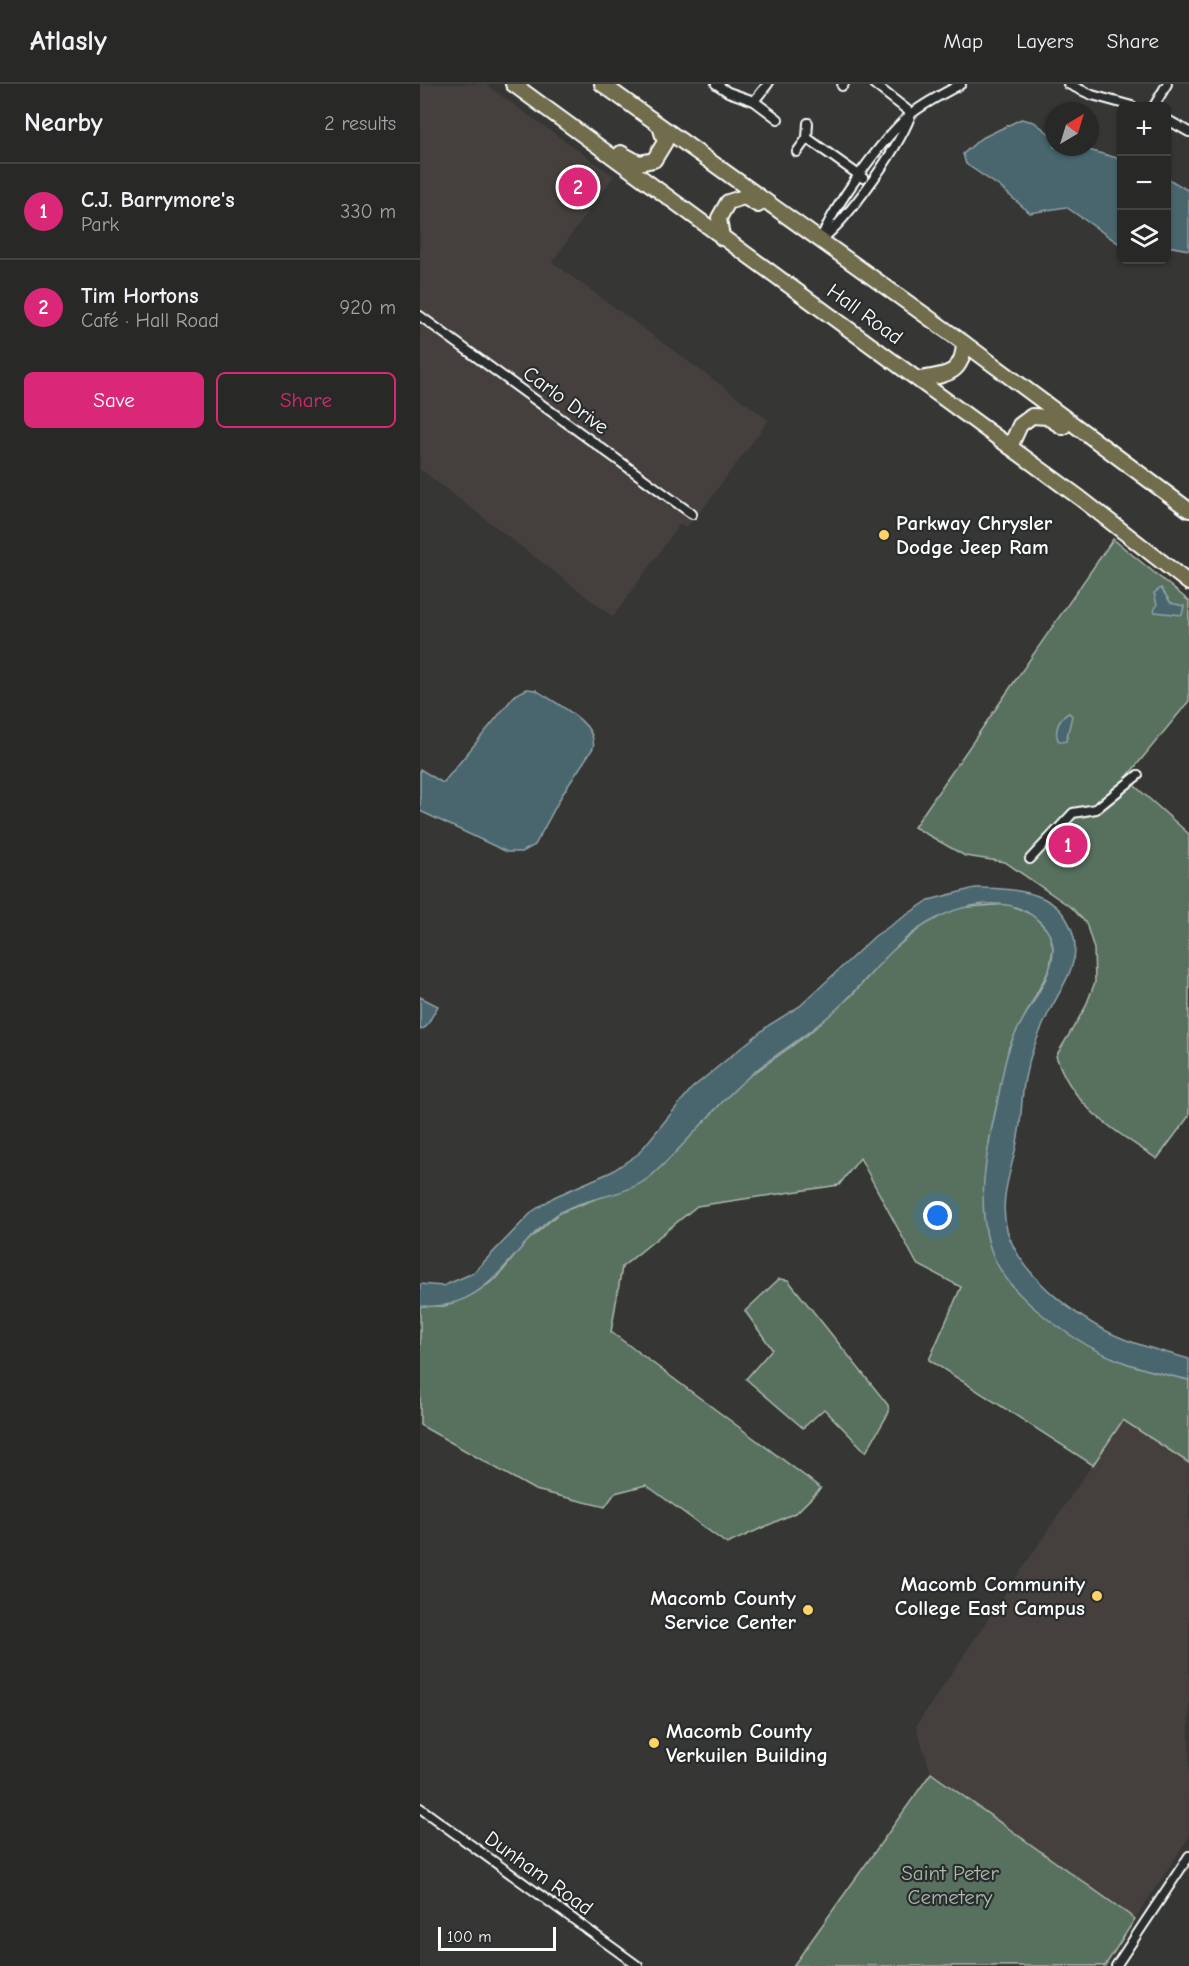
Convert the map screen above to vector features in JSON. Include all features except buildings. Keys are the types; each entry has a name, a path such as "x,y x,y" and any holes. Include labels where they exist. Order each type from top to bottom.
{"highway":[{"name":"Hall Road","path":"513,84 919,379 1189,583"},
{"name":"Hall Road","path":"602,84 964,343 1189,510"},
{"path":"549,108 568,113 639,163 654,160 660,155 664,142 660,126"},
{"path":"722,238 719,218 723,208 728,202 744,197 820,241"},
{"path":"919,379 947,375 957,368 962,361 964,343"},
{"path":"1010,447 1023,422 1040,415 1054,420 1118,466 1139,472"}],"street":[{"path":"716,84 728,93 754,100 778,119"},
{"path":"754,100 768,84"},
{"path":"874,84 911,113"},
{"path":"820,241 828,220 911,113 962,84"},
{"path":"1068,84 1092,95 1117,102"},
{"path":"1156,102 1167,84"},
{"path":"820,241 837,227 869,183 902,136 911,113"},
{"path":"1171,121 1189,132"},
{"path":"797,152 807,138 808,123"},
{"path":"807,138 869,183"},
{"name":"Carlo Drive","path":"420,316 692,514"},
{"path":"1030,859 1069,817 1075,813 1096,809 1138,774"},
{"name":"Dunham Road","path":"420,1808 638,1966"},
{"path":"1116,1966 1189,1856"}],"shaded area":[{"path":"420,84 485,84 614,176 552,262 769,420 701,511 686,528 680,524 613,617 420,469"},
{"name":"Macomb Community College East Campus","path":"1123,1419 1189,1463 1189,1837 1135,1919 931,1773 916,1726"}],"green space":[{"path":"1113,539 1189,601 1189,701 1126,778 1189,834 1189,1116 1157,1159 1110,1127 1084,1104 1073,1090 1056,1056 1085,1008 1095,982 1094,949 1086,923 1072,908 1005,862 965,856 914,827"},
{"path":"1008,904 1033,915 1049,932 1053,948 1050,968 1009,1047 990,1137 984,1194 1041,1313 1095,1349 1153,1371 1189,1380 1189,1463 1123,1420 1093,1465 929,1360 961,1287 917,1264 860,1158 839,1185 697,1206 622,1267 611,1332 821,1488 797,1512 727,1544 646,1485 615,1493 605,1507 535,1490 420,1425 420,1306 445,1306 473,1294 497,1278 524,1244 559,1213 647,1179 737,1085 807,1035 853,994 889,953 924,925 955,908"},
{"path":"779,1279 788,1280 888,1405 889,1412 866,1452 824,1409 803,1428 746,1379 772,1349 745,1311"},
{"name":"Saint Peter Cemetery","path":"931,1773 1135,1919 1105,1966 793,1966"}],"water":[{"path":"1021,119 1034,122 1045,130 1045,156 1099,156 1099,153 1117,158 1117,242 1066,207 1030,213 1000,187 966,164 963,154 980,139"},
{"path":"1171,180 1189,191 1189,250 1171,247"},
{"path":"1161,588 1171,603 1184,606 1182,615 1155,612 1157,605 1154,593"},
{"path":"527,689 536,690 583,722 593,739 593,748 562,795 535,845 522,852 507,852 420,811 420,769 443,783 515,695"},
{"path":"1069,713 1072,716 1066,741 1062,742 1058,740 1057,728 1062,718"},
{"path":"975,888 1021,891 1048,901 1060,910 1068,922 1075,948 1071,968 1041,1029 1025,1078 1016,1149 1005,1194 1007,1230 1026,1266 1057,1298 1095,1325 1114,1335 1189,1359 1189,1380 1147,1370 1106,1355 1051,1322 1034,1308 1006,1278 989,1245 983,1208 985,1169 1003,1071 1015,1034 1049,972 1053,947 1046,928 1029,913 1001,904 970,906 955,910 917,930 888,955 833,1012 736,1088 651,1176 629,1189 579,1204 556,1215 539,1229 496,1276 481,1289 464,1299 444,1305 420,1306 420,1284 443,1286 473,1273 533,1211 554,1197 611,1172 638,1154 692,1088 769,1025 800,1006 875,936 929,900"},
{"path":"420,997 438,1006 426,1027 420,1030"}],"place":[{"name":"Tim Hortons","path":"578,187"},
{"name":"Parkway Chrysler Dodge Jeep Ram","path":"884,535"},
{"name":"C.J. Barrymore's","path":"1068,845"},
{"name":"Macomb Community College East Campus","path":"1097,1596"},
{"name":"Macomb County Service Center","path":"808,1610"},
{"name":"Macomb County Verkuilen Building","path":"654,1743"}]}
